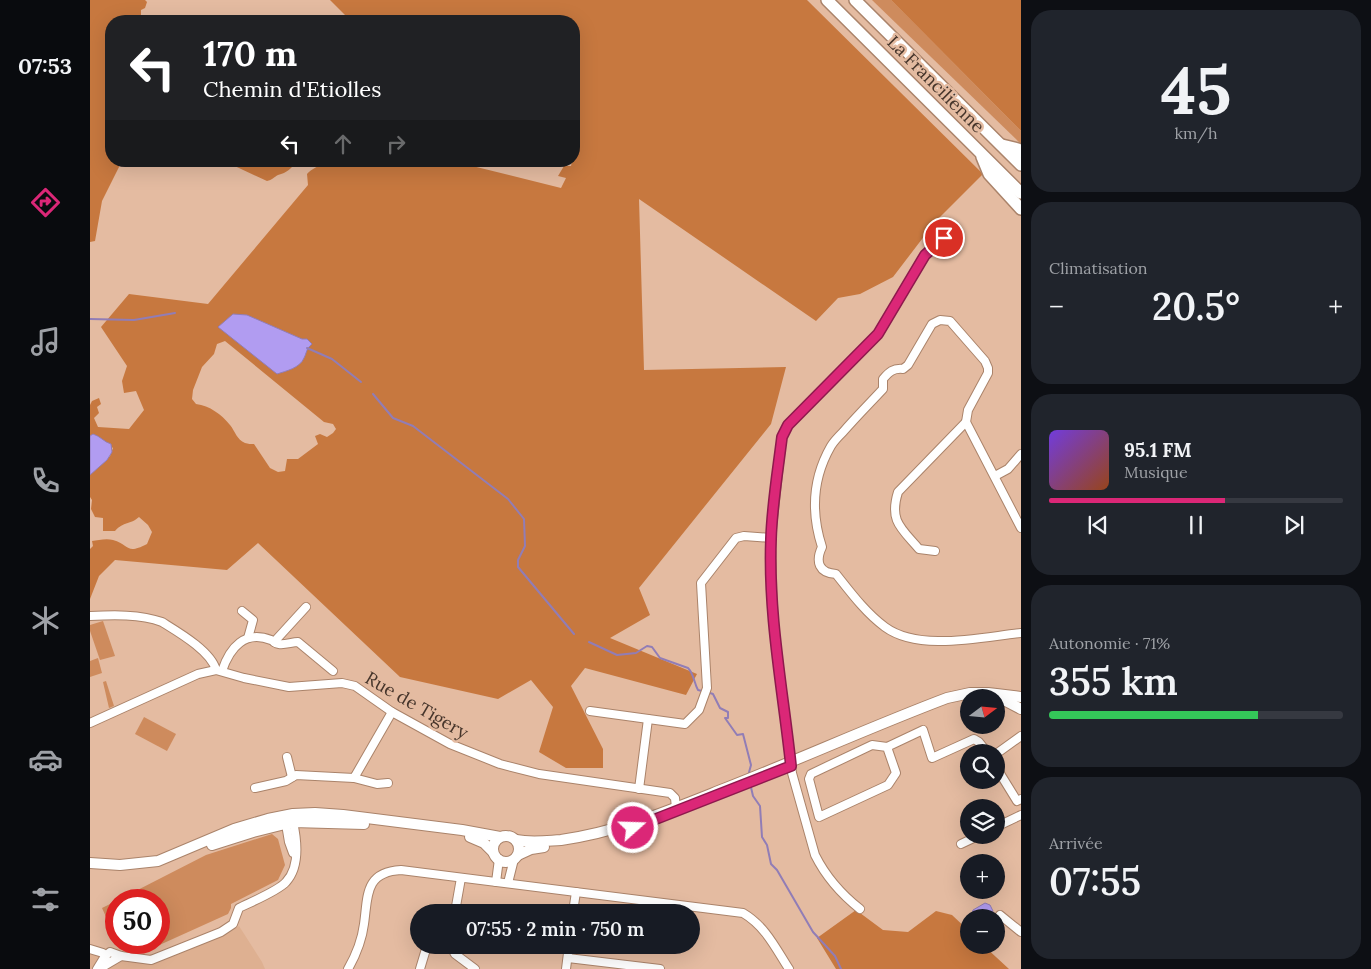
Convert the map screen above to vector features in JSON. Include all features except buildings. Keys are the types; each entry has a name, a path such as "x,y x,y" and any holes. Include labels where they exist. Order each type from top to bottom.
{"highway":[{"name":"La Francilienne","path":"827,0 1021,193"},
{"name":"La Francilienne","path":"855,0 1021,165"},
{"path":"1000,145 1018,149 1021,152"},
{"path":"981,153 989,174 1021,209"}],"main road":[{"path":"90,863 120,865 158,860 234,829 288,821 357,823 460,835 484,843 496,856 506,862 531,849 578,843 616,834 750,781 947,698 970,693 1021,697"},
{"path":"791,764 949,702 960,700"},
{"path":"1005,700 1021,709"},
{"path":"90,868 140,869 177,860 221,842 315,813 462,830 500,837 508,836 531,843 588,836 676,808 750,781"},
{"path":"177,860 196,849 233,833 234,829"},
{"path":"496,856 493,845 500,837"},
{"path":"516,840 519,847 516,857"}],"street":[{"path":"860,909 842,895 818,860 791,764 773,618 770,538 782,437 788,425 878,334 925,255 944,238"},
{"path":"936,551 919,549 899,526 895,516 894,504 898,492 966,422 968,410 988,373 985,361 950,321 940,320 932,324 908,365 903,369 889,372 883,379 884,390 831,445 819,472 814,500 817,532 822,548 818,555 819,566 827,573 836,574 868,612 887,629 910,638 934,642 1021,633"},
{"path":"966,422 1021,528"},
{"path":"995,476 1008,468 1021,454"},
{"path":"590,711 685,724 699,710 706,688 701,583 736,538 744,536 770,538"},
{"path":"274,642 306,607"},
{"path":"242,611 253,620 248,638"},
{"path":"90,616 125,616 155,619 208,655 219,670"},
{"path":"90,723 198,674 219,670 238,643 248,638 271,640 282,644 298,642 333,671"},
{"name":"Rue de Tigery","path":"219,670 244,678 289,687 342,683 355,686 392,712 450,744 500,764 539,774 670,793 675,798 676,808"},
{"path":"354,778 392,712"},
{"path":"639,789 648,719"},
{"path":"887,747 896,773 888,785 820,817 809,779 811,774 872,745 887,747 923,730 932,758 960,745"},
{"path":"1005,748 1021,736"},
{"path":"963,744 974,739 981,744"},
{"path":"287,757 292,777"},
{"path":"255,788 286,781 296,775 354,778 377,784 388,784"},
{"path":"262,777 264,786"},
{"path":"1005,782 1017,801 1021,798"},
{"path":"1005,823 1021,815"},
{"path":"288,821 284,831 292,841"},
{"path":"98,969 110,952 121,956 151,960 221,932 233,924 239,908 286,882 295,866 288,821"},
{"path":"496,856 496,882"},
{"path":"508,883 516,857"},
{"path":"348,969 362,936 366,894 371,884 386,872 400,870 743,913 755,920 763,928 788,969"},
{"path":"456,904 461,878"},
{"path":"574,904 576,892"},
{"path":"1005,919 1021,932"},
{"path":"90,949 103,952 106,959"},
{"path":"420,969 425,954"},
{"path":"455,954 475,969"},
{"path":"566,969 568,954"},
{"path":"568,958 660,969"}],"shaded area":[{"path":"90,0 145,0 147,2 145,8 141,10 141,15 105,15 105,167 119,167 102,201 95,241 90,242"},
{"path":"330,0 807,0 983,174 935,222 893,277 860,294 838,298 816,321 639,199 644,370 786,367 771,424 639,588 650,615 610,638 697,674 686,695 585,668 571,686 603,749 603,768 566,768 539,752 553,707 531,680 498,699 400,677 258,543 227,570 115,560 99,576 90,599 90,549 93,546 92,541 111,539 128,548 135,549 147,544 152,532 148,525 139,517 115,531 103,531 103,518 95,517 91,509 90,475 110,456 113,448 93,434 90,436 90,405 92,401 99,398 101,404 97,407 99,413 94,418 98,427 129,429 144,410 136,391 124,393 122,381 127,366 101,327 129,294 208,304 308,185 307,174 317,167 476,167 561,188 566,178 558,176 563,167 580,167 580,15 345,15","holes":["225,341 324,422 333,424 336,429 333,433 327,437 320,434 315,436 318,444 298,459 287,459 285,471 278,472 270,468 254,444 248,444 240,440 223,417 211,409 196,404 192,399 193,390 202,367 214,354 217,344"]},
{"path":"872,0 891,0 1021,131 1021,144"},
{"path":"891,0 1021,0 1021,131"},
{"path":"237,167 292,167 267,181"},
{"path":"233,314 247,315 302,339 307,339 312,344 299,364 292,369 277,374 218,327"},
{"path":"93,434 111,444 112,452 107,460 90,475 90,436"},
{"path":"103,621 115,656 100,660 90,631 90,625"},
{"path":"98,658 102,673 90,677 90,661"},
{"path":"106,681 114,706 109,708 103,682"},
{"path":"144,717 176,734 167,751 135,734"},
{"path":"272,834 278,839 285,865 278,880 231,904 228,914 170,940 170,889 140,889 206,855"},
{"path":"985,903 990,905 992,909 975,909"},
{"path":"856,910 883,930 908,932 936,911 952,915 960,923 960,954 993,954 1009,969 836,969 817,938"},
{"path":"239,926 265,969 90,969 90,947 105,950 105,954 132,954 162,959 227,934"}],"waterway":[{"path":"90,319 134,320 175,313"},
{"path":"307,348 332,359 361,382"},
{"path":"373,394 393,418 413,426 508,499 524,519 525,546 518,560 518,567 574,634"},
{"path":"589,642 617,655 636,653 647,646 652,647 660,658 688,668 692,673 698,690 702,691"},
{"path":"707,692 713,694 720,708 728,712 728,718 725,718 737,735 743,734 751,765 748,776"},
{"path":"750,783 753,796 760,806 762,837 767,845 771,864 777,870 813,932 835,956 841,969"}],"route":[{"path":"633,828 791,766 773,618 770,538 782,437 788,425 878,334 925,255 944,238"}]}
